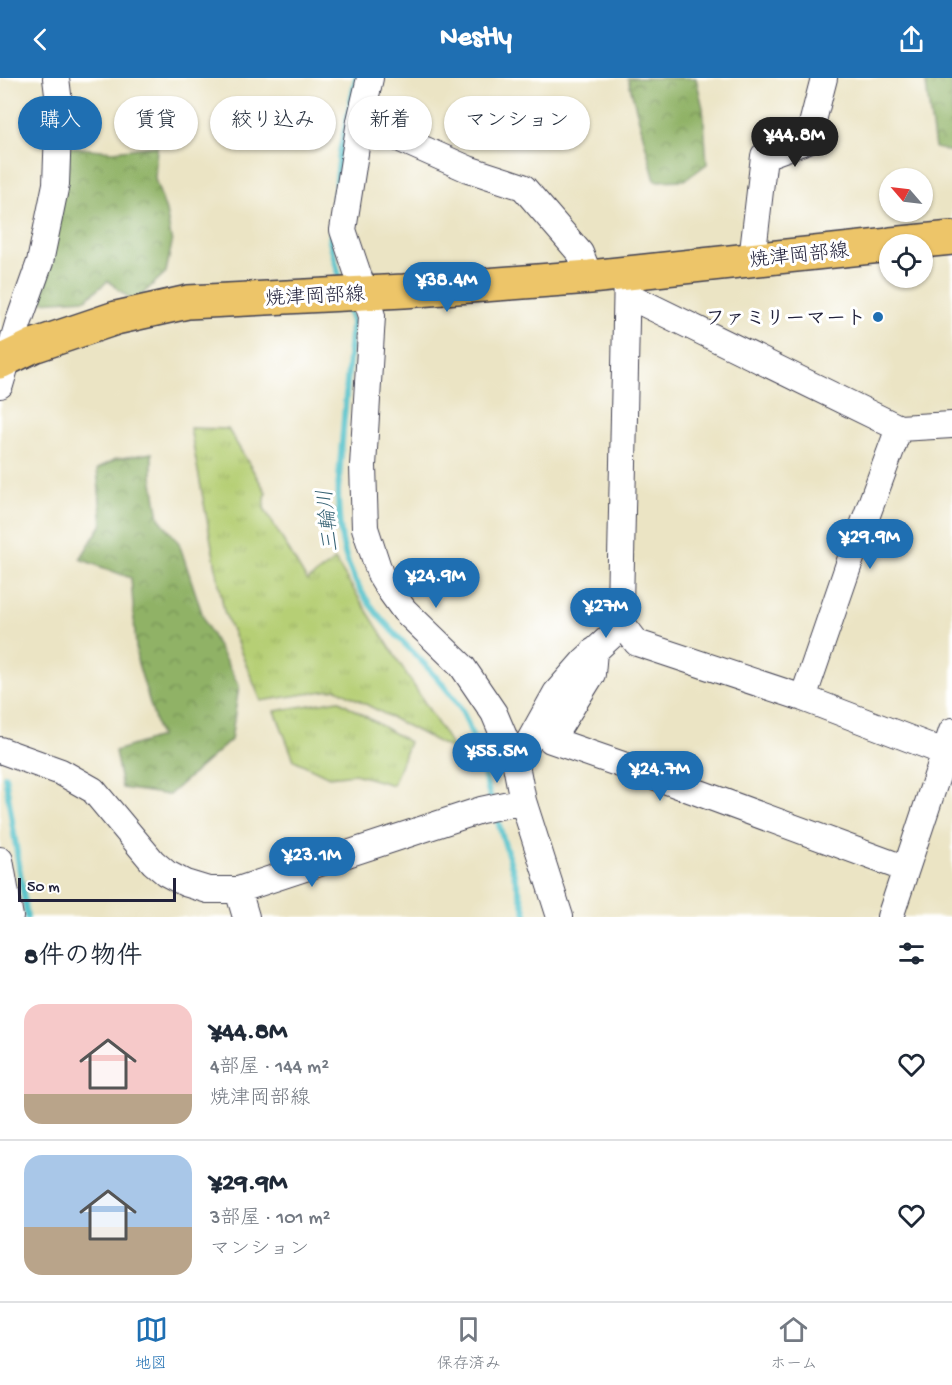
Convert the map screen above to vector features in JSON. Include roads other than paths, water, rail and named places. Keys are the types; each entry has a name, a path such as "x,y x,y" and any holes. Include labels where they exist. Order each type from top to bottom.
{"main road":[{"name":"焼津岡部線","path":"933,240 952,238"},
{"name":"焼津岡部線","path":"3,368 33,346 116,318 188,302 590,277 627,284 752,260 879,246"}],"street":[{"path":"3,368 40,262 56,184 59,103 56,78"},
{"path":"365,96 369,78"},
{"path":"752,260 764,156 808,140 824,78"},
{"path":"355,150 343,230 372,316 362,487 364,528 380,574 398,601 462,666 494,713 516,765 523,801 560,917"},
{"path":"425,150 468,169 523,187 580,253 590,277"},
{"path":"890,917 949,746 637,643 623,625 621,594 627,284 899,428 952,425"},
{"path":"803,698 899,428"},
{"path":"516,765 556,693 594,651 623,625"},
{"path":"594,651 592,674 551,740 906,869"},
{"path":"0,750 61,772 93,790 153,862 166,873 185,883 208,890 238,890 481,810 523,801"},
{"path":"0,860 10,917"},
{"path":"238,890 246,917"}],"waterway":[{"name":"三輪川","path":"334,207 340,152 356,78"},
{"name":"三輪川","path":"332,226 330,242 341,283"},
{"name":"三輪川","path":"347,305 352,322 338,490 339,521 344,551 360,590 372,607 457,703 473,737 492,803"},
{"path":"5,776 27,917"},
{"name":"三輪川","path":"495,812 527,917"}],"place":[{"name":"ファミリーマート","path":"878,317"}]}
